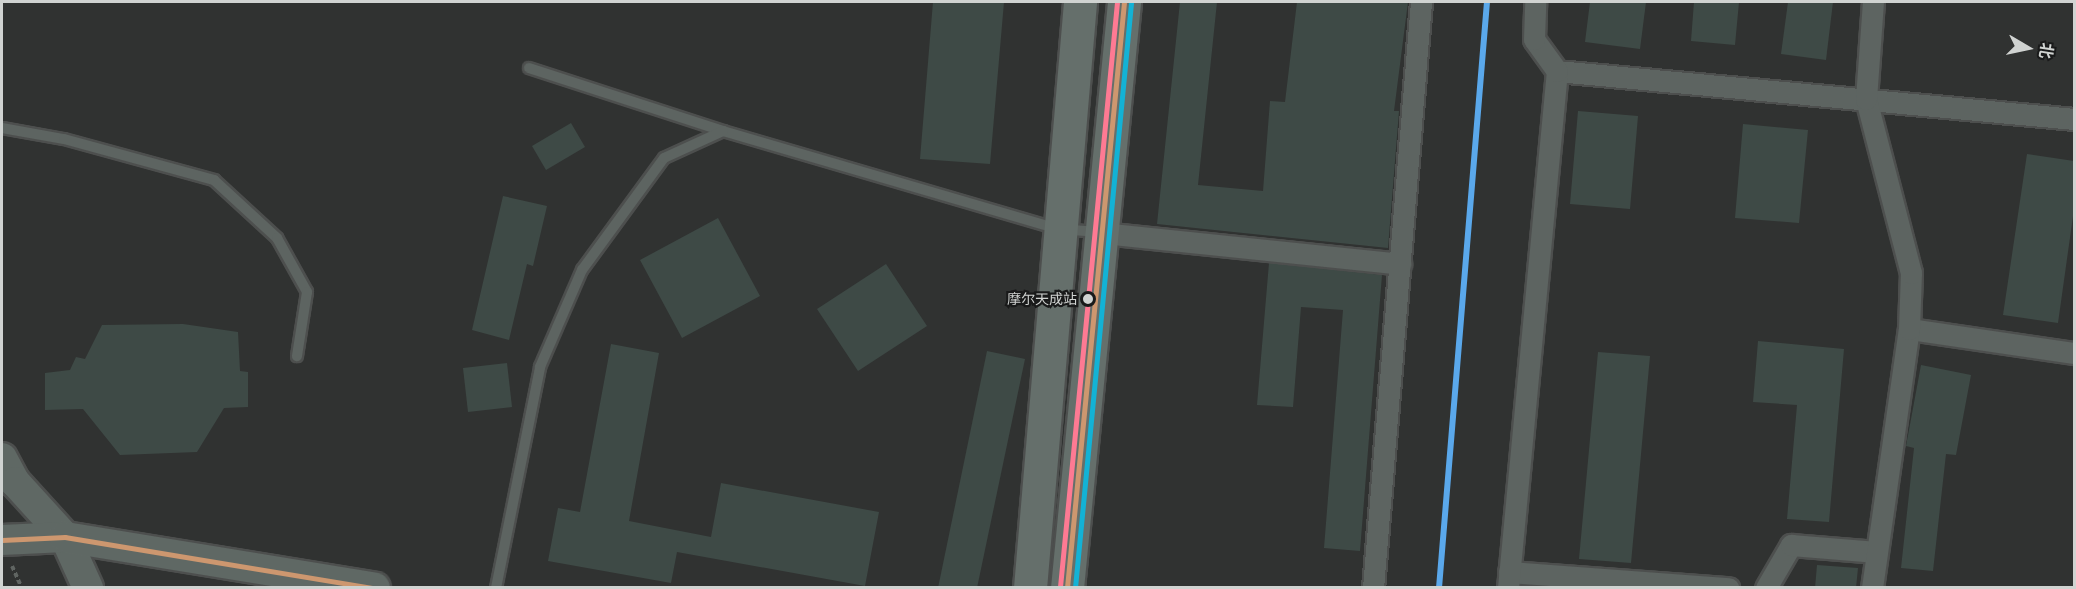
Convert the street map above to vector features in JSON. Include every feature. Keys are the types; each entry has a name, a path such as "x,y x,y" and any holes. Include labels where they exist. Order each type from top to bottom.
{"main road":[{"path":"1030,588 1080,2"},
{"path":"1067,588 1124,2"},
{"path":"2,458 15,482 65,537 88,588"},
{"path":"5,539 65,537 375,588"}],"street":[{"path":"1373,588 1421,2"},
{"path":"1535,2 1534,39 1557,71 1509,580 1728,588"},
{"path":"1872,588 1909,329 1911,273 1866,99 1873,2"},
{"path":"1557,71 2074,119"},
{"path":"1102,232 1400,264"},
{"path":"1909,329 2074,353"},
{"path":"1766,588 1791,545 1877,552"}],"lane":[{"path":"529,68 723,131 1059,229 1102,232"},
{"path":"2,128 64,139 214,180 277,238 307,292 297,356"},
{"path":"496,588 540,367 582,270 664,158 723,131"}],"building":[{"path":"933,2 1004,2 990,164 920,159"},
{"path":"1180,2 1217,2 1198,185 1263,191 1270,101 1285,102 1297,2 1408,2 1394,111 1399,111 1388,248 1157,224"},
{"path":"1590,2 1646,2 1640,49 1585,42"},
{"path":"1694,2 1739,2 1735,45 1691,41"},
{"path":"1788,2 1833,2 1826,60 1781,54"},
{"path":"1578,111 1638,116 1630,209 1570,204"},
{"path":"571,123 585,147 546,170 532,146"},
{"path":"1743,124 1808,130 1799,223 1735,218"},
{"path":"2027,154 2074,161 2074,209 2058,323 2003,315"},
{"path":"503,196 547,206 533,266 527,264 509,340 472,330"},
{"path":"718,218 760,296 682,338 640,260"},
{"path":"1269,263 1382,275 1360,551 1324,548 1343,310 1301,307 1293,407 1257,405"},
{"path":"886,264 927,326 858,371 817,309"},
{"path":"183,324 238,332 240,371 248,372 248,407 224,408 197,452 120,455 83,409 45,410 45,373 70,370 76,357 85,359 102,325"},
{"path":"1758,341 1844,349 1829,522 1787,519 1797,405 1753,402"},
{"path":"611,344 659,353 629,521 711,537 721,483 879,512 865,586 677,552 671,583 548,561 558,508 580,512"},
{"path":"987,351 1025,359 977,588 938,588"},
{"path":"1598,352 1650,356 1631,563 1579,559"},
{"path":"507,363 512,407 468,412 463,368"},
{"path":"1921,365 1971,375 1956,455 1946,454 1933,571 1901,568 1914,448 1906,446"},
{"path":"1817,565 1858,568 1856,588 1815,588"}],"transit line":[{"path":"1060,587 1117,2"},
{"path":"1067,588 1124,2"},
{"path":"1439,588 1487,2"},
{"path":"1075,588 1131,3"},
{"path":"2,540 65,537 372,588"}],"place":[{"name":"摩尔天成站","path":"1088,299"}]}
